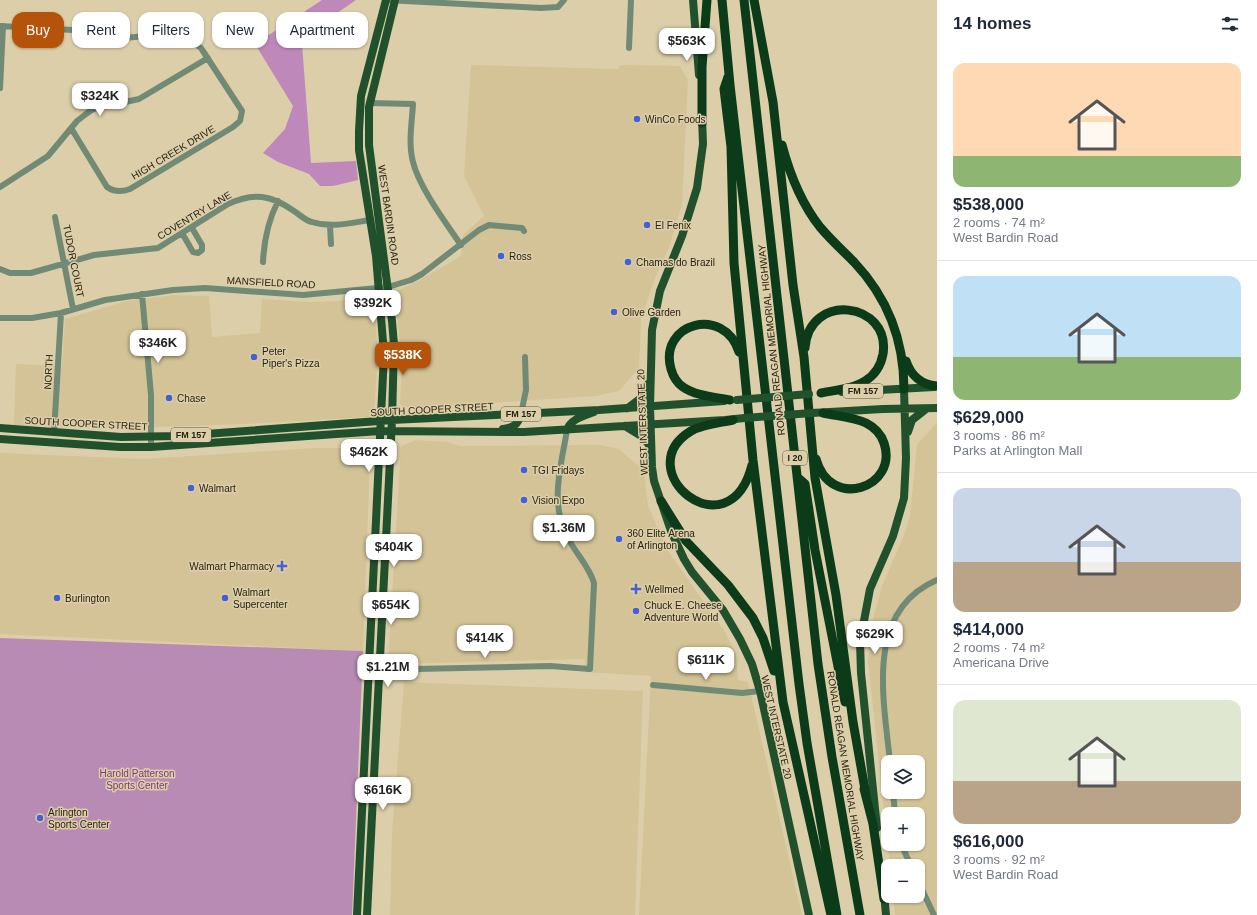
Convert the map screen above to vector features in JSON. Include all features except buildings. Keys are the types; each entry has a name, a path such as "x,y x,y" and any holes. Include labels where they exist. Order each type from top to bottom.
{"highway":[{"path":"702,123 702,67 707,0"},
{"name":"RONALD REAGAN MEMORIAL HIGHWAY","path":"722,0 798,684 837,915"},
{"name":"RONALD REAGAN MEMORIAL HIGHWAY","path":"744,0 797,477 826,717 860,915"},
{"path":"754,0 773,102 786,161 798,192 820,227 854,262 880,294 887,308 908,367 915,377 930,385 937,386"},
{"path":"729,72 724,89 731,147 734,263 753,460 783,702"},
{"path":"773,102 793,285 804,357 815,478 836,595 853,722 881,882"},
{"path":"804,357 805,343 813,324 820,317 836,310 851,310 862,314 876,324 882,336 884,347 882,360 872,376 857,385 821,392"},
{"path":"734,400 695,392 682,387 672,373 670,356 671,348 677,337 686,329 701,324 716,326 731,335 737,344 745,379"},
{"path":"901,349 904,366 904,389"},
{"path":"810,432 820,470 830,483 844,489 857,489 869,484 880,473 886,459 886,451 879,433 872,427 859,420 824,413"},
{"path":"733,420 697,428 680,440 672,456 672,469 675,482 682,492 693,500 709,504 721,503 730,499 744,487 753,460"},
{"path":"797,477 805,484 819,573 853,745 866,795"},
{"path":"661,501 686,541 728,585 753,618 770,657 783,702 831,915"}],"main road":[{"name":"WEST BARDIN ROAD","path":"367,915 372,840 392,420 394,345 370,220 359,150 358,131 362,96 386,0"},
{"name":"WEST BARDIN ROAD","path":"357,915 384,354 384,288 369,145 369,103 395,0"},
{"name":"WEST INTERSTATE 20","path":"693,0 703,144 697,188 682,236 660,291 652,330 650,407 654,481 671,531 684,559 692,572 724,610 752,664 760,691 809,915"},
{"path":"626,408 641,398 647,389 650,377"},
{"name":"SOUTH COOPER STREET","path":"4,429 121,437 151,436 381,420 650,407 821,392 904,389 937,386"},
{"path":"904,389 906,449"},
{"path":"881,870 862,689 860,642 870,589 900,517 904,498 906,449 909,425 933,408"},
{"name":"SOUTH COOPER STREET","path":"0,439 120,447 151,447 380,430 567,430 733,420 812,413 933,408"},
{"path":"567,430 568,425 572,421 599,410"},
{"path":"480,431 510,428 517,424 521,414"},
{"path":"625,426 643,437 652,450"},
{"path":"0,434 4,433 4,429"},
{"path":"19,440 20,436 22,435 43,436 53,433"},
{"path":"375,554 385,554"},
{"path":"361,840 372,840"},
{"path":"884,903 886,915"}],"street":[{"path":"386,0 541,8 558,7 564,1"},
{"path":"628,48 631,0"},
{"path":"0,88 1,26 73,30 114,39 156,35 178,36 196,43 208,58 139,99 94,109 77,121 48,156 1,185"},
{"path":"679,34 695,32"},
{"name":"HIGH CREEK DRIVE","path":"71,128 107,187 115,191 130,190 233,127 240,121 242,111 208,58"},
{"path":"369,103 414,104 411,141 413,163 426,190 461,245"},
{"name":"COVENTRY LANE","path":"0,268 10,273 31,273 100,254 158,248 228,204 238,199 254,196 278,201 310,222 330,226 370,220"},
{"path":"262,262 265,234 270,216 278,201"},
{"name":"TUDOR COURT","path":"55,217 73,309"},
{"name":"MANSFIELD ROAD","path":"0,318 32,318 105,300 142,294 205,288 303,295 384,288 410,280 422,274 479,230 489,225 522,228 524,231"},
{"path":"330,226 331,244"},
{"path":"182,233 193,252 198,253 202,250 202,245 192,228"},
{"path":"142,294 152,395 151,447"},
{"name":"NORTH","path":"53,433 61,312"},
{"path":"521,414 526,390 525,357"},
{"path":"369,670 550,666 590,669 594,583 589,570 568,539 559,514 556,499 557,479 567,430"},
{"path":"889,755 882,687 886,645 898,614 905,604 921,588 937,580"},
{"path":"653,685 742,693 760,691"},
{"path":"925,896 934,915"}],"shaded area":[{"path":"322,0 356,0 339,12 304,12"},
{"path":"276,30 276,48 302,48 311,163 356,161 358,180 333,186 320,186 309,174 278,162 263,153 285,129 293,106 257,48 268,48 268,35"},
{"path":"471,65 617,69 621,65 680,66 688,80 682,205 669,247 655,278 641,319 639,368 619,391 596,396 424,407 404,407 400,404 402,364 395,292 418,281 461,256 463,235 484,216 464,176"},
{"path":"174,295 209,296 212,337 260,333 262,299 309,302 338,301 374,296 378,355 374,415 368,417 247,424 127,428 14,425 16,364 62,366 65,319 127,301"},
{"path":"937,422 937,915 895,915 894,903 925,903 925,859 889,859 888,851 925,851 925,807 884,807 883,799 925,799 925,755 881,755 881,782 868,661 872,623 882,586 904,535 910,516 917,445"},
{"path":"416,440 447,442 460,446 601,445 619,449 644,471 648,506 668,551 725,632 736,655 738,680 748,682 802,915 639,915 651,676 585,672 585,659 388,664 401,446"},
{"path":"314,448 364,448 370,457 363,651 0,634 0,453 144,459"},
{"path":"404,682 643,691 635,915 390,915 392,832"}],"green space":[{"name":"Harold Patterson Sports Center","path":"0,638 363,651 352,915 0,915"}],"place":[{"name":"WinCo Foods","path":"637,119"},
{"name":"El Fenix","path":"647,225"},
{"name":"Ross","path":"501,256"},
{"name":"Chamas do Brazil","path":"628,262"},
{"name":"Olive Garden","path":"614,312"},
{"name":"Peter Piper's Pizza","path":"254,357"},
{"name":"Chase","path":"169,398"},
{"name":"TGI Fridays","path":"524,470"},
{"name":"Walmart","path":"191,488"},
{"name":"Vision Expo","path":"524,500"},
{"name":"360 Elite Arena of Arlington","path":"619,539"},
{"name":"Walmart Pharmacy","path":"282,566"},
{"name":"Wellmed","path":"636,589"},
{"name":"Burlington","path":"57,598"},
{"name":"Walmart Supercenter","path":"225,598"},
{"name":"Chuck E. Cheese Adventure World","path":"636,611"},
{"name":"Arlington Sports Center","path":"40,818"}]}
